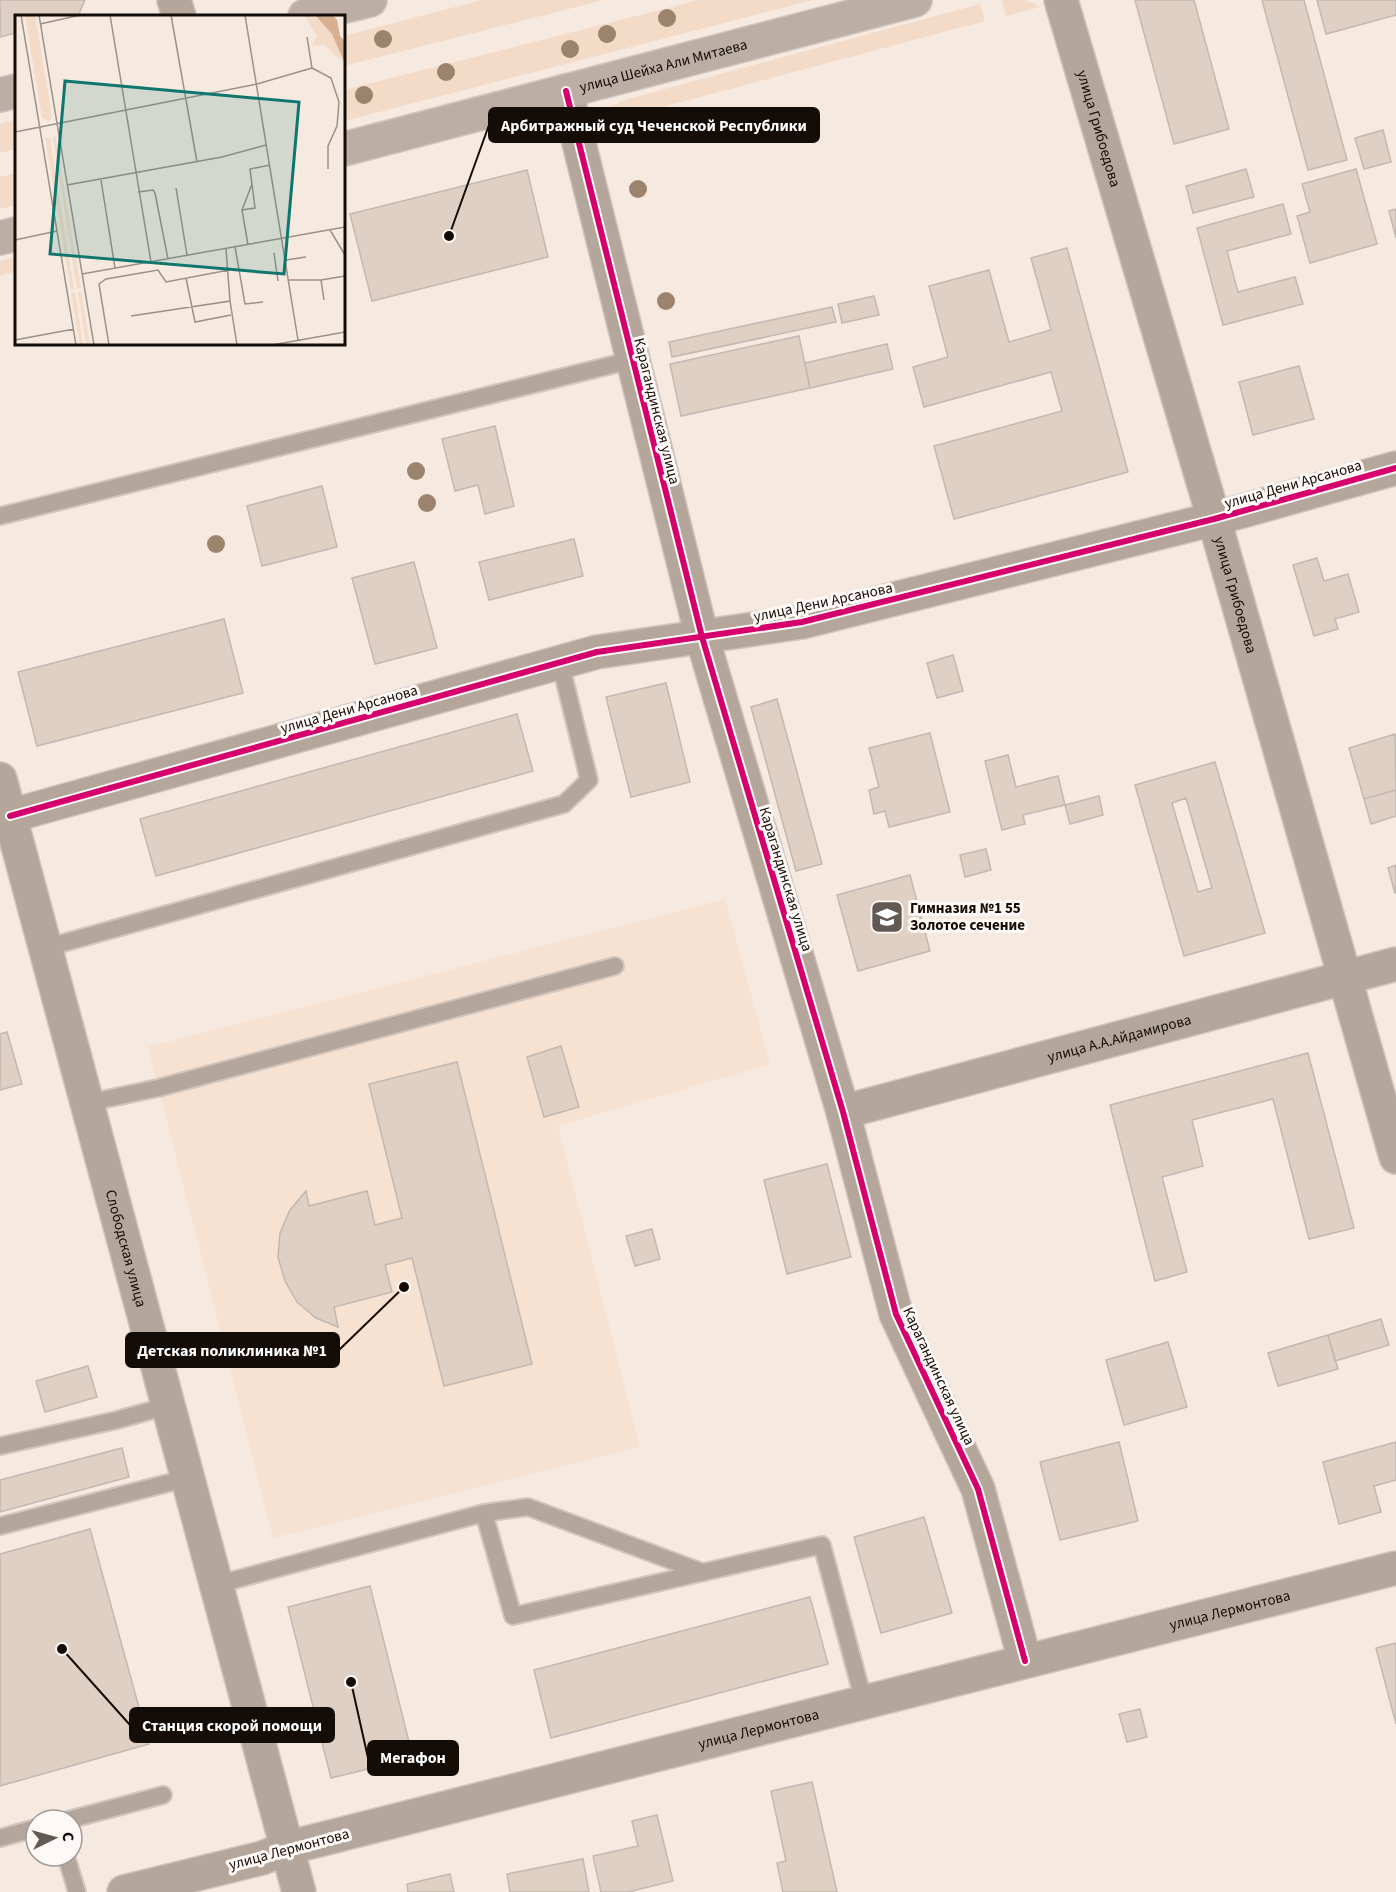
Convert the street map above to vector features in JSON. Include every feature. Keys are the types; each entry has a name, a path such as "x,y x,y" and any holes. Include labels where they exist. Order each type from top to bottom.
{"main road":[{"path":"309,15 370,0"},
{"name":"улица Шейха Али Митаева","path":"345,149 915,0"},
{"path":"0,95 15,91"},
{"path":"0,238 15,234"}],"street":[{"path":"174,0 179,15"},
{"name":"улица Грибоедова","path":"1061,0 1214,519 1396,1156"},
{"name":"Карагандинская улица","path":"566,91 702,637 843,1112 896,1314 978,1489 1025,1660"},
{"name":"улица Дени Арсанова","path":"10,816 597,652 802,622 1214,519 1396,468"},
{"name":"Слободская улица","path":"0,779 299,1892"},
{"name":"улица А.А.Айдамирова","path":"843,1112 1396,964"},
{"name":"улица Лермонтова","path":"124,1892 262,1858 287,1848 1025,1660 1396,1568"}],"lane":[{"path":"0,516 632,360"},
{"path":"45,948 564,804 589,780 560,662"},
{"path":"87,1103 158,1088 615,966"},
{"path":"0,1444 117,1420 167,1406"},
{"path":"0,1526 188,1478"},
{"path":"215,1585 484,1513 528,1507 702,1573"},
{"path":"484,1513 513,1616 822,1545 864,1702"},
{"path":"84,1816 163,1795"},
{"path":"0,1838 24,1831"},
{"path":"70,1868 77,1892"}],"shaded area":[{"path":"482,0 604,0 345,66 345,36"},
{"path":"699,0 813,0 345,121 345,90"},
{"path":"1002,0 1026,0 1040,7 1006,16"},
{"path":"980,4 985,21 599,124 610,107 624,100"},
{"path":"15,119 15,149 0,153 0,124"},
{"path":"15,173 15,205 0,209 0,177"},
{"path":"15,257 15,271 0,276 0,261"},
{"path":"725,899 770,1064 558,1126 640,1447 273,1538 148,1047"}],"building":[{"path":"0,0 85,0 78,15 15,15 15,33 0,37"},
{"path":"1135,0 1194,0 1229,129 1174,144"},
{"path":"1262,0 1304,0 1347,160 1308,170"},
{"path":"1317,0 1396,0 1396,15 1326,34"},
{"path":"1383,130 1391,162 1364,169 1355,138"},
{"path":"1246,169 1254,197 1193,213 1186,186"},
{"path":"1356,169 1377,244 1310,263 1297,216 1310,212 1302,184"},
{"path":"527,170 548,257 372,301 350,214"},
{"path":"1283,204 1291,234 1227,251 1238,292 1295,277 1303,304 1223,325 1197,228"},
{"path":"1396,209 1396,238 1389,211"},
{"path":"1067,248 1128,472 954,519 934,446 1062,411 1051,372 924,407 913,367 948,357 929,286 989,270 1009,342 1051,330 1031,258"},
{"path":"874,296 879,315 842,323 838,304"},
{"path":"832,307 836,322 672,357 669,342"},
{"path":"799,336 810,388 681,416 670,364"},
{"path":"887,344 893,369 810,388 805,363"},
{"path":"1299,366 1314,419 1253,435 1239,382"},
{"path":"495,426 514,506 485,514 478,485 455,491 442,439"},
{"path":"322,486 337,547 262,566 247,506"},
{"path":"574,539 583,576 489,600 479,562"},
{"path":"1317,558 1324,581 1348,574 1359,612 1335,619 1338,629 1314,636 1293,565"},
{"path":"414,562 437,648 375,664 352,578"},
{"path":"224,619 243,693 37,746 18,672"},
{"path":"953,655 963,691 937,698 927,663"},
{"path":"666,683 690,782 631,797 606,697"},
{"path":"777,699 822,864 796,871 751,707"},
{"path":"517,714 533,771 156,876 140,819"},
{"path":"930,733 950,812 889,827 885,811 874,814 869,790 879,787 869,748"},
{"path":"1395,734 1396,790 1364,799 1349,748"},
{"path":"1008,755 1016,787 1058,776 1065,805 1023,815 1025,824 1002,830 985,761"},
{"path":"1215,762 1265,933 1184,956 1135,785","holes":["1186,798 1212,888 1198,892 1172,803"]},
{"path":"1396,790 1396,816 1371,824 1364,799"},
{"path":"1099,796 1103,815 1070,824 1065,805"},
{"path":"986,849 991,870 965,877 960,855"},
{"path":"1396,865 1396,893 1395,893 1388,868"},
{"path":"910,875 930,951 858,971 837,895"},
{"path":"7,1032 22,1084 0,1090 0,1034"},
{"path":"561,1046 579,1107 544,1117 527,1057"},
{"path":"1308,1053 1354,1228 1309,1239 1273,1099 1192,1120 1203,1166 1162,1177 1187,1272 1155,1281 1110,1105"},
{"path":"457,1062 532,1364 444,1386 412,1258 385,1265 392,1292 334,1307 338,1327 316,1318 297,1302 285,1281 278,1257 280,1233 290,1210 306,1191 309,1206 367,1191 375,1225 402,1218 369,1084"},
{"path":"827,1164 851,1257 787,1274 764,1180"},
{"path":"652,1229 660,1259 635,1266 626,1236"},
{"path":"1381,1319 1389,1345 1335,1361 1328,1335"},
{"path":"1328,1335 1338,1369 1278,1386 1268,1353"},
{"path":"1168,1342 1187,1407 1124,1425 1106,1360"},
{"path":"88,1366 97,1397 45,1412 36,1381"},
{"path":"1119,1442 1138,1521 1060,1540 1040,1462"},
{"path":"1396,1442 1396,1480 1374,1486 1381,1512 1339,1524 1323,1462"},
{"path":"122,1448 129,1477 0,1512 0,1480"},
{"path":"924,1517 952,1613 881,1633 854,1537"},
{"path":"90,1529 149,1744 0,1786 0,1554"},
{"path":"370,1586 413,1758 331,1778 288,1607"},
{"path":"810,1597 828,1664 551,1738 534,1670"},
{"path":"1396,1643 1396,1724 1376,1648"},
{"path":"1140,1709 1147,1737 1127,1742 1119,1714"},
{"path":"812,1782 837,1892 783,1892 777,1863 786,1861 771,1791"},
{"path":"657,1815 673,1881 628,1892 601,1892 593,1856 638,1846 632,1821"},
{"path":"583,1859 589,1892 510,1892 507,1874"},
{"path":"450,1874 454,1892 408,1892 407,1884"}],"cycle path":[{"path":"566,91 702,637 843,1112 896,1314 978,1489 1025,1661"},
{"path":"10,816 597,652 802,622 1214,519 1396,468"}],"place":[{"name":"Арбитражный суд Чеченской Республики","path":"449,236"},
{"name":"Гимназия №1 55 Золотое сечение","path":"887,917"},
{"name":"Детская поликлиника №1","path":"404,1287"},
{"name":"Станция скорой помощи","path":"62,1649"},
{"name":"Мегафон","path":"351,1682"}]}
